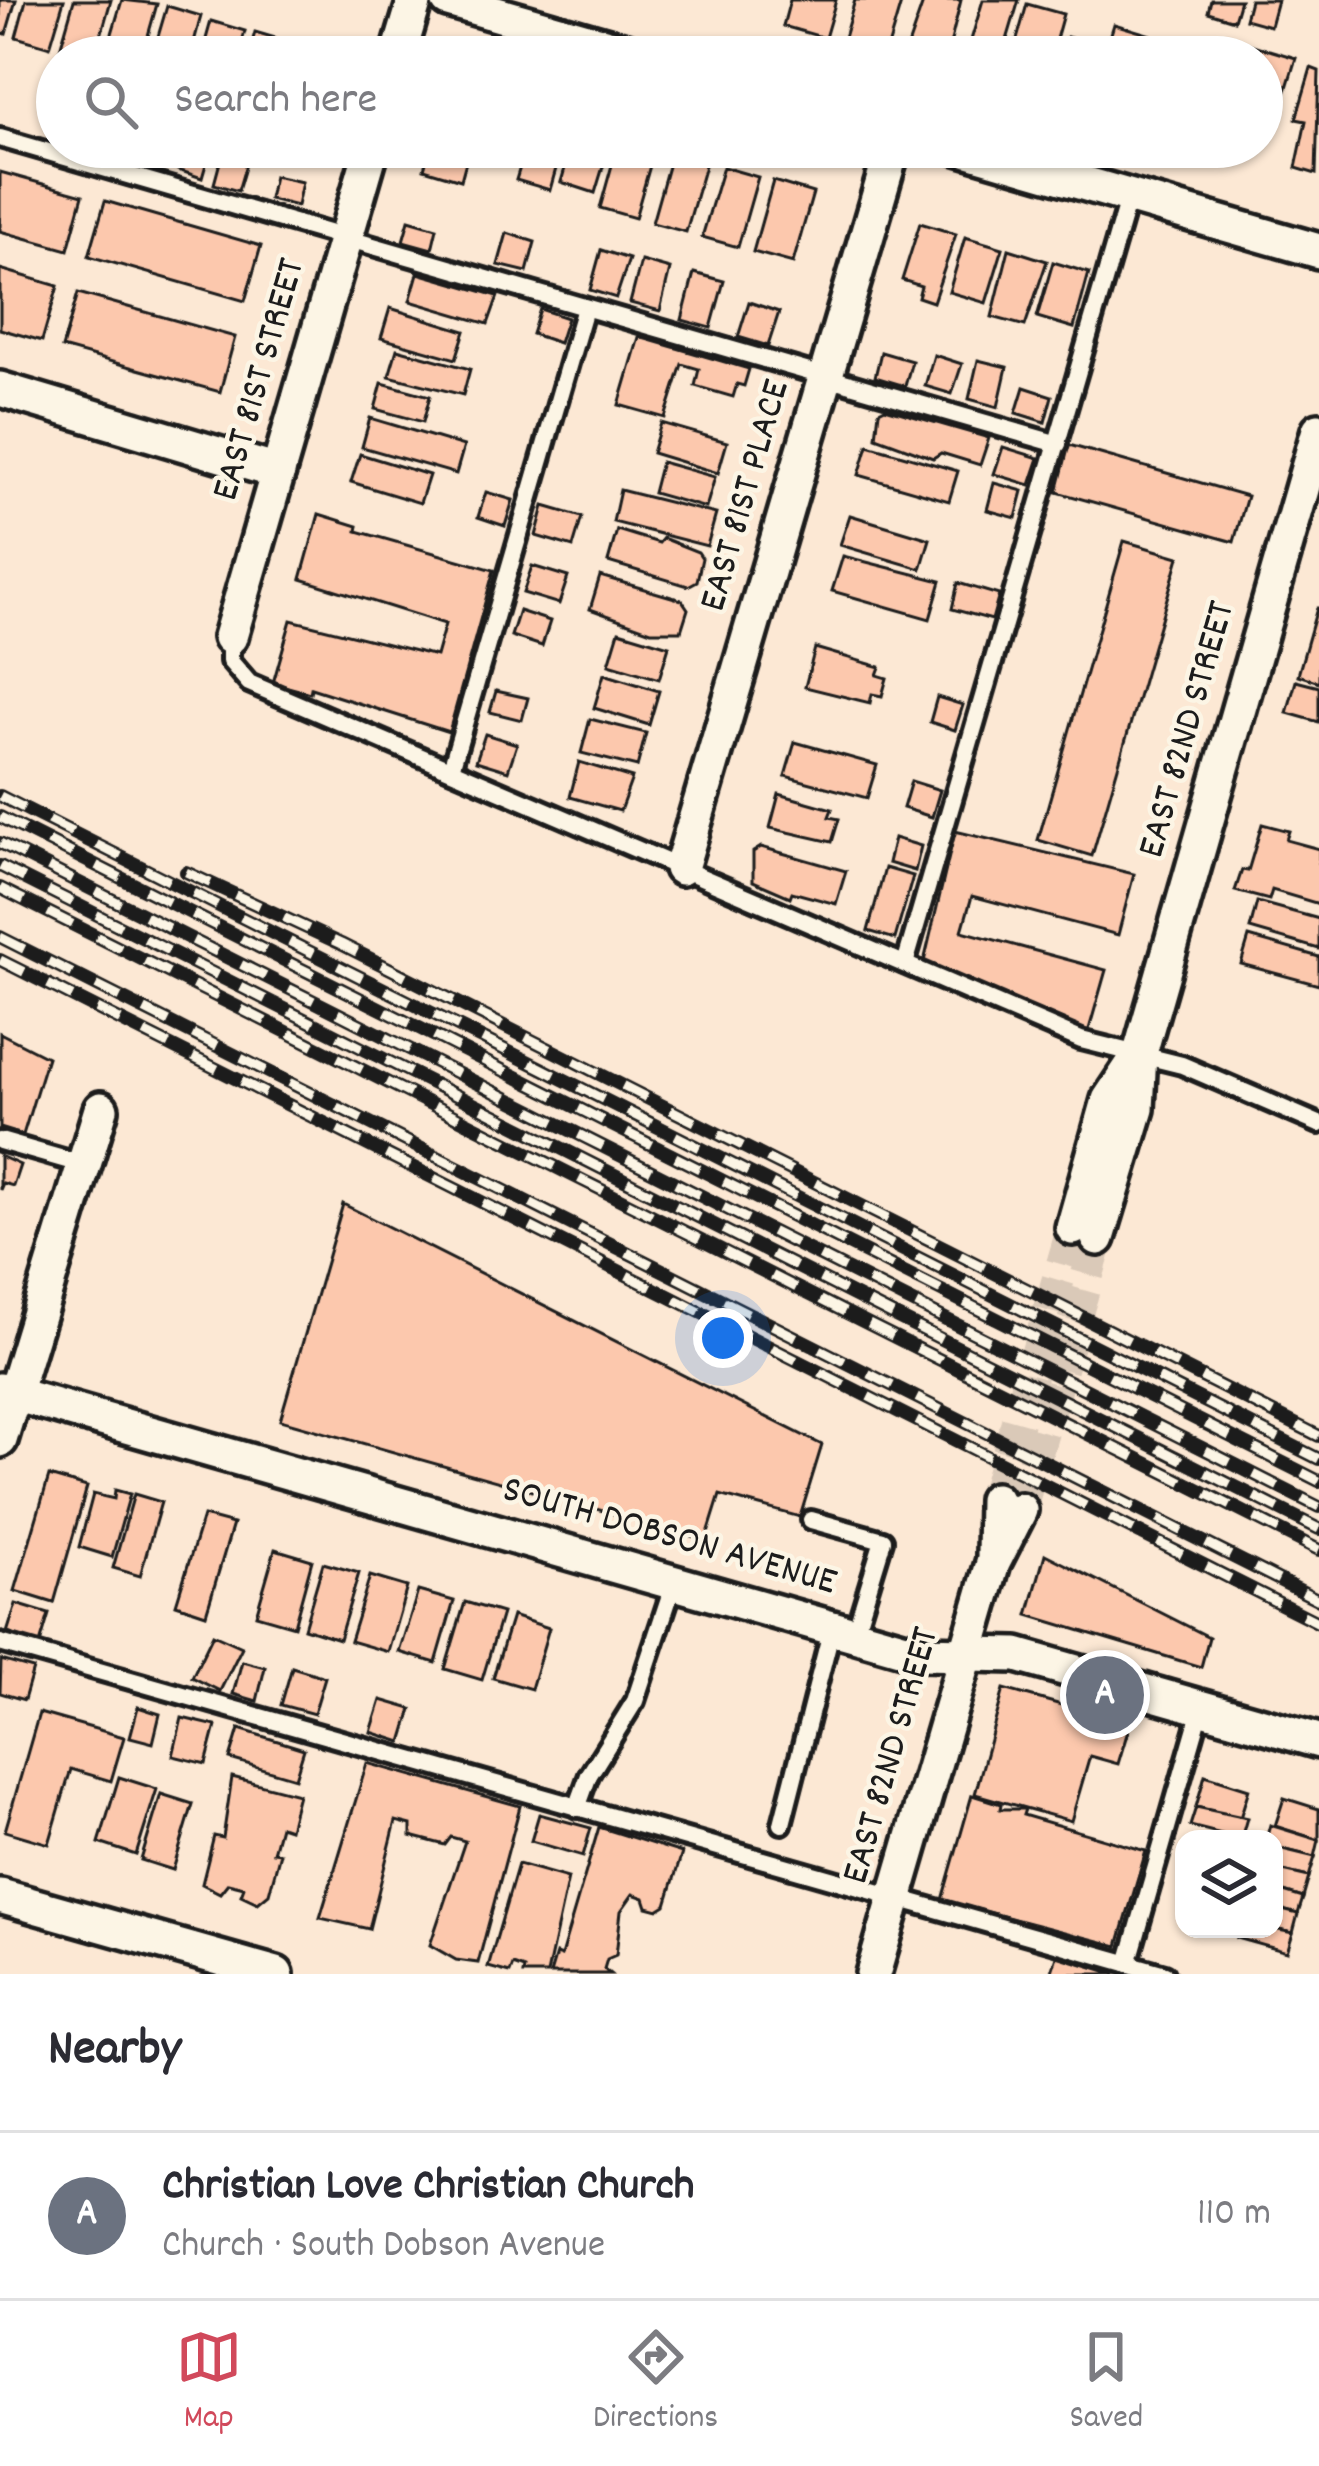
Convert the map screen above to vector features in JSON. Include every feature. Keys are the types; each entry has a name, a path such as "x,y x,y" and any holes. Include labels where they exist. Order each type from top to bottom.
{"street":[{"path":"404,36 415,0"},
{"path":"448,0 573,36"},
{"name":"EAST 81ST STREET","path":"230,637 366,168"},
{"name":"EAST 81ST PLACE","path":"681,868 887,168"},
{"path":"1031,168 1319,251"},
{"path":"0,389 278,472"},
{"name":"EAST 82ND STREET","path":"1086,1233 1109,1100 1140,1053 1319,430"},
{"path":"0,1440 7,1392 101,1109"},
{"name":"SOUTH DOBSON AVENUE","path":"7,1392 920,1653 1017,1654 1319,1741"},
{"name":"EAST 82ND STREET","path":"873,1974 1007,1505"},
{"path":"0,1896 276,1974"}],"lane":[{"path":"0,138 36,148"},
{"path":"105,168 1058,444"},
{"path":"905,964 1129,196"},
{"path":"451,769 585,308"},
{"path":"230,637 230,661 249,682 1081,1040 1181,1065 1319,1124"},
{"path":"0,1141 84,1165"},
{"path":"782,1824 843,1631 883,1540 811,1520"},
{"path":"578,1808 589,1775 635,1701 674,1583"},
{"path":"0,1643 1165,1974"},
{"path":"1129,1964 1202,1706"}],"building":[{"path":"0,0 16,0 6,34 0,32"},
{"path":"26,0 64,0 53,36 36,36 36,43 16,37"},
{"path":"74,0 111,0 101,36 64,36"},
{"path":"122,0 157,4 148,36 111,36"},
{"path":"790,0 836,0 826,36 783,26"},
{"path":"855,0 902,0 891,36 844,36"},
{"path":"924,0 961,0 952,36 912,36"},
{"path":"983,0 1019,0 1008,36 972,36"},
{"path":"1211,0 1240,0 1234,20 1208,12"},
{"path":"1250,0 1277,0 1270,26 1245,19"},
{"path":"1027,4 1063,14 1057,36 1018,36"},
{"path":"167,6 201,16 196,36 158,36"},
{"path":"211,21 245,31 244,36 207,36"},
{"path":"1114,24 1151,35 1151,36 1110,36"},
{"path":"1283,54 1296,58 1283,100"},
{"path":"1311,68 1319,71 1316,174 1296,168 1306,121 1296,119"},
{"path":"179,168 205,168 202,178"},
{"path":"218,168 245,168 238,191 214,184"},
{"path":"424,168 464,168 461,180"},
{"path":"520,168 556,168 550,190 516,180"},
{"path":"565,168 603,168 595,193 561,182"},
{"path":"611,168 649,168 635,218 600,208"},
{"path":"667,168 704,168 686,232 652,223"},
{"path":"723,168 758,177 738,247 702,237"},
{"path":"0,172 83,195 68,250 0,231"},
{"path":"274,176 302,182 297,206 269,199"},
{"path":"773,181 813,193 793,263 753,252"},
{"path":"105,201 261,246 245,301 89,256"},
{"path":"409,220 437,228 432,249 403,241"},
{"path":"920,223 956,234 933,302 918,297 921,286 902,280"},
{"path":"507,233 535,242 527,272 498,265"},
{"path":"965,237 1003,248 986,303 949,292"},
{"path":"1009,249 1047,261 1025,326 992,317"},
{"path":"601,250 629,259 616,298 590,290"},
{"path":"641,261 670,269 660,311 630,303"},
{"path":"1053,262 1089,273 1074,328 1037,317"},
{"path":"0,269 58,286 42,341 0,329"},
{"path":"418,273 498,296 488,324 410,301"},
{"path":"694,273 724,281 711,328 682,320"},
{"path":"78,293 235,337 220,392 62,348"},
{"path":"749,302 779,312 768,346 738,337"},
{"path":"390,308 465,331 456,359 381,338"},
{"path":"540,309 567,318 559,343 532,334"},
{"path":"639,337 749,369 744,386 737,384 733,397 695,386 699,369 682,364 665,418 619,405"},
{"path":"397,349 470,369 463,395 389,376"},
{"path":"881,352 912,361 905,386 875,377"},
{"path":"934,355 962,364 952,394 925,386"},
{"path":"978,360 1007,367 998,407 969,399"},
{"path":"382,383 430,396 423,422 375,409"},
{"path":"1024,387 1052,396 1045,422 1016,413"},
{"path":"885,408 989,438 980,465 941,453 933,458 876,437 879,411"},
{"path":"370,418 464,446 456,474 362,447"},
{"path":"661,423 727,442 718,473 652,453"},
{"path":"868,445 958,471 949,501 859,475"},
{"path":"1069,445 1247,496 1234,542 1057,492"},
{"path":"1003,447 1039,458 1030,485 994,474"},
{"path":"360,454 429,475 420,503 351,482"},
{"path":"661,462 715,477 706,508 653,493"},
{"path":"994,483 1023,491 1016,518 987,510"},
{"path":"620,490 716,514 707,546 613,522"},
{"path":"486,492 513,500 505,526 478,517"},
{"path":"544,506 582,517 573,547 536,536"},
{"path":"319,514 358,526 357,531 494,570 449,732 311,688 310,693 273,683 291,620 436,656 445,624 301,579"},
{"path":"850,515 930,539 921,569 840,545"},
{"path":"617,530 659,543 663,538 698,552 702,558 697,581 688,586 608,562"},
{"path":"1124,541 1179,557 1092,856 1038,840"},
{"path":"843,556 941,581 930,619 832,591"},
{"path":"532,566 568,577 559,604 523,593"},
{"path":"600,576 682,600 688,609 681,631 651,631 590,609"},
{"path":"958,583 999,595 992,620 952,609"},
{"path":"1319,608 1319,682 1298,675"},
{"path":"519,611 550,621 542,646 511,636"},
{"path":"619,631 669,646 659,679 609,664"},
{"path":"815,648 880,667 877,675 887,678 882,696 872,694 870,703 805,687"},
{"path":"604,674 659,691 649,725 594,708"},
{"path":"1296,681 1319,687 1319,722 1287,713"},
{"path":"496,691 528,698 522,720 490,712"},
{"path":"937,697 963,705 955,730 930,722"},
{"path":"590,719 646,733 637,767 581,753"},
{"path":"485,734 517,744 508,771 476,761"},
{"path":"795,742 877,765 867,798 785,776"},
{"path":"579,762 632,778 620,811 570,797"},
{"path":"911,781 940,790 932,817 903,808"},
{"path":"779,794 832,809 829,817 839,819 832,842 770,828"},
{"path":"1262,824 1289,831 1286,840 1319,849 1319,904 1272,890 1269,900 1235,891 1242,870 1248,871"},
{"path":"955,831 1134,874 1118,935 972,896 962,931 1106,970 1088,1033 923,966"},
{"path":"894,838 921,846 915,871 888,863"},
{"path":"761,847 846,871 836,904 792,892 790,897 753,881 753,852"},
{"path":"885,868 913,876 895,939 868,931"},
{"path":"1257,902 1319,919 1319,949 1250,929"},
{"path":"1249,937 1319,957 1319,985 1241,964"},
{"path":"0,1033 47,1057 23,1135 0,1128"},
{"path":"0,1156 20,1165 13,1186 3,1183 0,1190"},
{"path":"343,1204 822,1445 800,1517 720,1495 706,1540 280,1420"},
{"path":"49,1476 87,1487 54,1603 15,1591"},
{"path":"115,1490 130,1494 112,1557 79,1547 93,1494 114,1499"},
{"path":"134,1494 161,1502 140,1576 113,1568"},
{"path":"203,1516 233,1524 206,1614 176,1604"},
{"path":"275,1549 312,1560 294,1626 256,1615"},
{"path":"1045,1554 1209,1637 1201,1667 1028,1615"},
{"path":"323,1563 359,1573 339,1639 304,1628"},
{"path":"370,1576 407,1587 388,1652 350,1641"},
{"path":"418,1591 454,1601 436,1663 399,1652"},
{"path":"465,1602 502,1613 482,1680 445,1669"},
{"path":"16,1604 49,1614 40,1644 7,1633"},
{"path":"512,1616 549,1628 531,1689 493,1678"},
{"path":"213,1634 242,1647 220,1691 192,1677"},
{"path":"1,1660 33,1669 24,1700 0,1693"},
{"path":"242,1661 265,1667 257,1701 233,1694"},
{"path":"292,1667 325,1677 314,1714 281,1705"},
{"path":"1004,1689 1130,1724 1118,1764 1090,1756 1071,1821 975,1794"},
{"path":"381,1700 412,1709 402,1742 371,1732"},
{"path":"138,1707 160,1714 153,1743 130,1737"},
{"path":"39,1713 124,1737 111,1781 71,1769 49,1844 5,1831"},
{"path":"182,1718 216,1726 206,1764 173,1756"},
{"path":"239,1729 304,1749 295,1778 230,1759"},
{"path":"367,1763 520,1806 478,1963 456,1960 430,1945 465,1841 451,1837 445,1845 411,1836 411,1825 396,1821 369,1929 320,1918"},
{"path":"1205,1775 1249,1789 1240,1818 1196,1807"},
{"path":"119,1777 157,1789 136,1855 99,1843"},
{"path":"232,1777 298,1794 289,1829 280,1826 273,1852 280,1853 269,1894 258,1903 241,1895 244,1887 228,1883 220,1893 202,1884 214,1836 223,1838"},
{"path":"161,1794 193,1804 173,1870 141,1860"},
{"path":"972,1795 1001,1804 1000,1809 1025,1809 1023,1815 1146,1851 1118,1946 942,1900"},
{"path":"1284,1798 1319,1809 1319,1840 1275,1826"},
{"path":"1196,1807 1247,1818 1244,1830 1190,1826"},
{"path":"539,1814 591,1828 583,1856 531,1841"},
{"path":"1270,1825 1319,1840 1315,1857 1283,1849 1283,1830 1269,1830"},
{"path":"599,1827 682,1853 666,1905 658,1910 647,1907 644,1898 633,1894 621,1911 616,1955 607,1959 604,1969 610,1974 550,1974 556,1954 561,1956"},
{"path":"1283,1849 1315,1857 1309,1877 1283,1871"},
{"path":"518,1864 568,1878 547,1974 523,1974 524,1969 513,1965 510,1973 488,1967"},
{"path":"1283,1871 1309,1877 1303,1898 1283,1892"},
{"path":"1283,1892 1303,1898 1298,1914 1283,1910"},
{"path":"1283,1910 1298,1914 1293,1933 1283,1931"},
{"path":"1283,1931 1293,1933 1287,1952 1237,1938 1283,1938"},
{"path":"1057,1956 1116,1974 1051,1974"}],"tunnel":[{"path":"995,1500 1073,1228"},
{"path":"1020,1510 1098,1238"}],"railway":[{"path":"0,796 1319,1459"},
{"path":"0,817 1319,1481"},
{"path":"0,843 1319,1507"},
{"path":"0,866 1319,1529"},
{"path":"186,872 341,944 1319,1436"},
{"path":"0,888 1319,1550"},
{"path":"0,937 1319,1600"},
{"path":"0,960 1319,1623"}],"place":[{"name":"Christian Love Christian Church","path":"1105,1695"}]}
